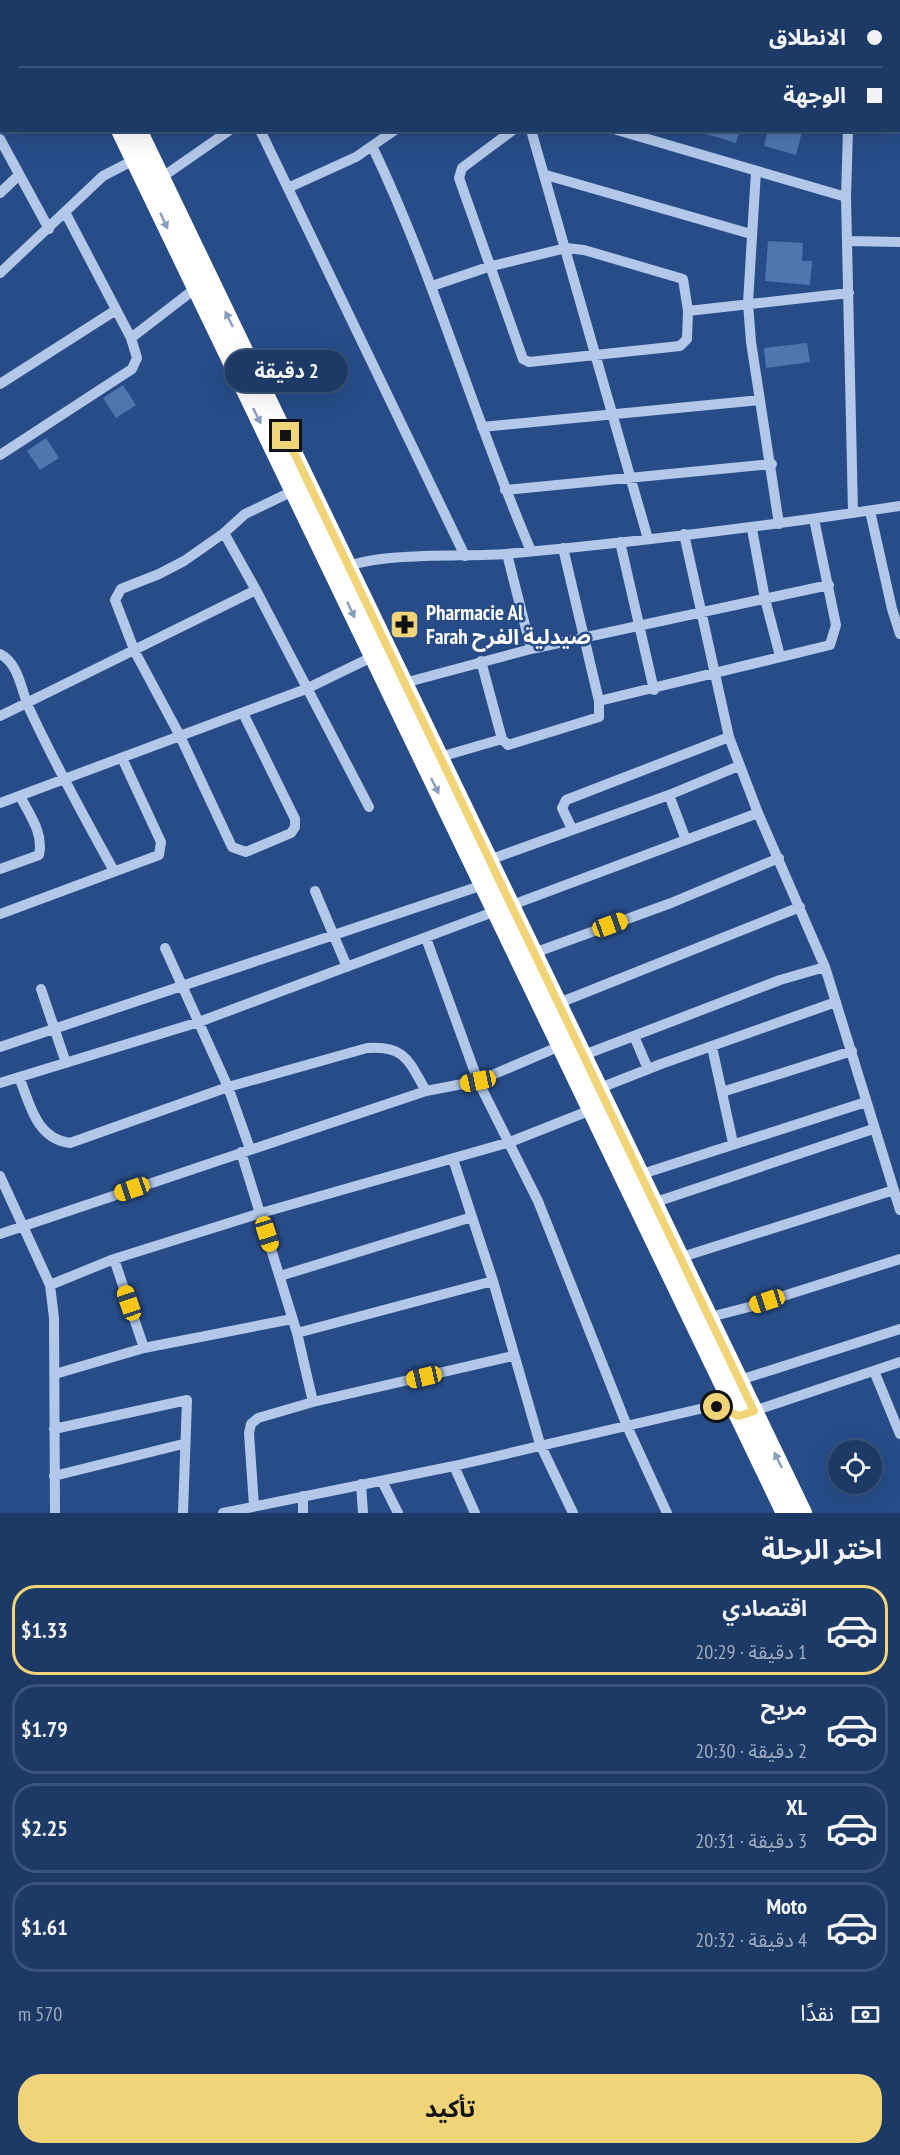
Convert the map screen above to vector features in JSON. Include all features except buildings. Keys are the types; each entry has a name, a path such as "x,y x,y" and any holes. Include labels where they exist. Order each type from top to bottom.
{"highway":[{"path":"121,132 135,160 154,182 381,653 483,885 504,909 534,953 559,1003 591,1110 746,1413 803,1513"},
{"path":"139,132 154,182 196,288 293,491 340,569"},
{"path":"381,653 404,683 489,860 504,909 574,1047 600,1088 740,1380 746,1413 785,1513"}],"street":[{"path":"154,182 227,132"},
{"path":"261,132 290,187 465,556"},
{"path":"290,187 373,148 393,132"},
{"path":"432,286 489,267 566,248 584,250 683,279 688,311 687,339 680,346 594,355 526,361 520,354 489,267 462,191 460,172 510,132"},
{"path":"532,132 546,175 594,355 632,478 648,539"},
{"path":"624,132 846,197"},
{"path":"848,132 846,197 853,513"},
{"path":"0,139 49,229"},
{"path":"373,148 411,232 505,490 531,550"},
{"path":"0,273 103,176 135,160"},
{"path":"756,171 748,303 779,524"},
{"path":"0,193 19,175"},
{"path":"546,175 751,234"},
{"path":"0,454 132,369 137,358 131,338 65,212"},
{"path":"848,241 900,242"},
{"path":"131,338 196,288"},
{"path":"688,311 849,293"},
{"path":"0,384 116,310"},
{"path":"482,427 760,400"},
{"path":"505,490 772,464"},
{"path":"243,713 295,819 295,827 291,833 246,852 232,847 180,736 135,652 115,600 121,589 159,574 224,533 245,514 293,491"},
{"path":"340,569 372,560 507,554 684,534 752,529 900,506"},
{"path":"870,511 892,609 900,634"},
{"path":"600,701 654,690 830,645 836,625 814,519"},
{"path":"752,529 765,599 780,656"},
{"path":"224,533 369,807"},
{"path":"684,534 729,737 758,813 825,967 852,1051 873,1129 900,1210"},
{"path":"620,542 654,690"},
{"path":"481,661 504,743 513,745 599,717 600,701 563,548"},
{"path":"507,554 531,649"},
{"path":"404,683 531,649 829,585"},
{"path":"0,716 135,652 256,590"},
{"path":"0,803 306,689 381,653"},
{"path":"0,654 12,663 27,704 114,871"},
{"path":"572,829 562,808 566,800 729,737"},
{"path":"440,757 502,739"},
{"path":"0,914 159,855 162,850 161,842 122,758"},
{"path":"489,860 669,795 739,766"},
{"path":"0,869 39,855 41,844 39,834 20,795"},
{"path":"669,795 686,840"},
{"path":"0,1083 200,1022 758,813"},
{"path":"534,953 671,903 779,858"},
{"path":"0,1047 483,885"},
{"path":"315,891 347,967"},
{"path":"559,1003 800,907"},
{"path":"426,938 478,1081 510,1142 554,1240 627,1426 667,1513"},
{"path":"165,948 228,1087 261,1213 297,1334 313,1402"},
{"path":"0,1234 426,1092 478,1081 574,1047 633,1036 780,980 825,967"},
{"path":"40,989 66,1063"},
{"path":"600,1088 836,1002"},
{"path":"633,1036 648,1069"},
{"path":"19,1077 39,1125 48,1136 58,1142 70,1143 228,1087 368,1048 385,1046 405,1056 426,1092"},
{"path":"712,1047 733,1143"},
{"path":"722,1092 852,1051"},
{"path":"642,1174 866,1102"},
{"path":"50,1285 114,1259 261,1213 510,1142 591,1110"},
{"path":"656,1202 873,1129"},
{"path":"453,1159 540,1444 573,1513"},
{"path":"0,1176 50,1285 54,1318 55,1513"},
{"path":"682,1257 894,1190"},
{"path":"280,1276 472,1217"},
{"path":"114,1259 144,1348"},
{"path":"710,1317 900,1259"},
{"path":"297,1334 492,1281"},
{"path":"55,1374 144,1348 292,1319"},
{"path":"740,1380 900,1329"},
{"path":"254,1506 249,1433 251,1424 266,1415 513,1356"},
{"path":"230,1512 453,1466 704,1407 725,1408 746,1413 900,1362"},
{"path":"873,1371 900,1434"},
{"path":"54,1429 186,1400 183,1444 183,1513"},
{"path":"54,1476 183,1444"},
{"path":"453,1466 475,1513"},
{"path":"382,1481 398,1513"},
{"path":"361,1484 363,1513"},
{"path":"303,1496 303,1513"}],"place":[{"name":"Pharmacie Al Farah صيدلية الفرح","path":"405,624"}],"route":[{"path":"286,436 754,1411 739,1416 725,1408 717,1407"}]}
